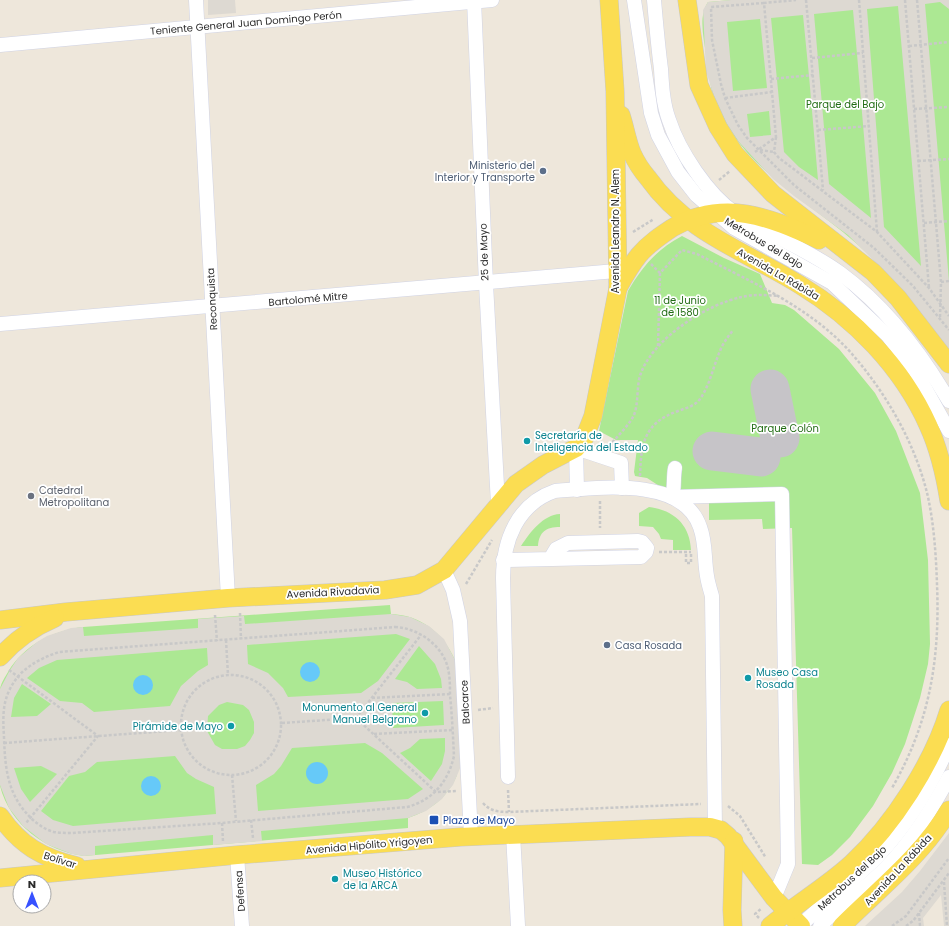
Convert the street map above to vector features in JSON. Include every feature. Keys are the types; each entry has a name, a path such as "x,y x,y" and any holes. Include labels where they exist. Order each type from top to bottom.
{"main road":[{"name":"Avenida Leandro N. Alem","path":"593,416 617,280 615,91 608,0"},
{"path":"687,0 699,86 718,127 735,154 773,194 873,272 898,298 940,350 949,364"},
{"name":"Avenida Leandro N. Alem","path":"615,91 635,158 654,187 688,220"},
{"path":"617,280 640,253 664,234 688,220 715,212 734,212 765,218 793,228 846,252"},
{"name":"Avenida La Rábida","path":"688,220 708,235 806,289 843,316 877,349 908,389 928,425 938,452 949,501"},
{"name":"Avenida Rivadavia","path":"0,620 66,612 228,598 406,588 427,580 444,570 466,546 498,504 516,484 543,465 576,448 584,440 593,416"},
{"path":"5,663 14,643 37,626 66,612"},
{"path":"770,926 787,911 852,863 872,842 908,793 925,766 942,734 949,710"},
{"name":"Avenida La Rábida","path":"842,926 884,888 933,833 949,810"},
{"name":"Bolívar","path":"0,816 20,841 41,855 87,869"},
{"name":"Avenida Hipólito Yrigoyen","path":"0,878 237,855 472,836 690,827 721,830 734,841 774,898 801,926"},
{"path":"733,926 734,841"}],"street":[{"name":"Reconquista","path":"196,0 228,598"},
{"name":"Teniente General Juan Domingo Perón","path":"0,45 492,0"},
{"name":"Metrobus del Bajo","path":"634,0 651,113 658,135 678,172 696,195 734,228 832,283 888,336 916,372 949,431"},
{"name":"Metrobus del Bajo","path":"654,0 664,101 668,120 689,161 709,188 734,212 821,260 869,296 894,324 931,371 949,401"},
{"name":"25 de Mayo","path":"474,1 486,284 498,504"},
{"name":"Bartolomé Mitre","path":"0,324 486,284 617,280"},
{"path":"576,490 576,448 621,463 622,488"},
{"path":"672,497 674,491 673,476 675,468"},
{"path":"508,777 503,560 510,535 527,509 546,494 555,491 622,488 639,489 672,497 782,494 788,864 774,898"},
{"path":"672,497 685,506 700,525 705,546 706,575 712,596 715,829"},
{"path":"503,560 550,559 641,557 646,552 647,548 642,542 568,543 556,549 550,559"},
{"name":"Balcarce","path":"444,570 453,590 460,621 472,836"},
{"name":"Metrobus del Bajo","path":"801,926 878,856 915,810 933,781 949,745"},
{"name":"Metrobus del Bajo","path":"820,926 836,909 874,879 916,833 949,777"},
{"path":"513,834 518,926"},
{"name":"Defensa","path":"237,855 242,926"}],"path":[{"path":"796,0 711,7 715,56 725,98 738,125 747,138 760,150 774,152 789,167 823,190 877,232 929,288 949,316"},
{"path":"806,0 823,190"},
{"path":"859,0 877,232"},
{"path":"905,0 929,288"},
{"path":"917,0 941,282 940,318"},
{"path":"764,3 776,137 774,152"},
{"path":"909,46 949,42"},
{"path":"812,58 863,53"},
{"path":"771,80 813,75"},
{"path":"725,98 772,92"},
{"path":"914,109 949,107"},
{"path":"818,130 869,126"},
{"path":"760,150 776,137"},
{"path":"918,161 949,159"},
{"path":"923,223 949,221"},
{"path":"658,346 660,273 682,250 697,254 794,305 841,343 883,392 915,458 928,496 936,560 938,608 936,653 926,708 913,744 891,790"},
{"path":"640,253 660,273"},
{"path":"941,282 949,281"},
{"path":"600,456 634,416 641,374 658,346 676,330 702,314 730,300 751,295 779,296"},
{"path":"639,489 642,449 645,438 654,423 661,418 693,405 699,401 707,387 720,351 732,330"},
{"path":"594,502 607,502"},
{"path":"600,502 600,526"},
{"path":"465,586 496,534"},
{"path":"673,552 691,552 691,563 686,563 686,554"},
{"path":"215,618 217,641"},
{"path":"449,671 442,654 430,641 404,627 59,652 38,660 18,676 8,693 2,710 7,773 12,790 18,803 31,817 46,829 54,832 72,833 222,823 407,807 420,803 436,792 448,774 454,756"},
{"path":"356,718 421,635"},
{"path":"226,640 228,675"},
{"path":"5,663 18,676 98,736"},
{"path":"228,675 248,678 265,688 277,704 282,723 278,743 268,760 252,771 232,775 222,775 202,766 187,750 181,730 183,710 192,693 208,680 228,675"},
{"path":"372,698 450,694"},
{"path":"452,711 506,708"},
{"path":"282,723 356,718 436,792"},
{"path":"4,743 181,730"},
{"path":"373,734 453,730"},
{"path":"25,824 98,736"},
{"path":"232,775 236,821"},
{"path":"508,777 509,812"},
{"path":"482,800 487,807 496,812 715,804 730,807 740,816 772,868 783,877"},
{"path":"251,820 253,841"},
{"path":"222,823 223,844"},
{"path":"892,926 906,916 949,858"},
{"path":"906,926 919,913 949,874"},
{"path":"944,881 947,907 947,926"},
{"path":"919,913 920,926"}],"green space":[{"name":"Parque del Bajo","path":"731,0 949,0 949,352 911,302 879,265 847,236 760,166 741,146 726,123 711,87 702,21 708,2"},
{"name":"Parque Colón","path":"682,236 724,258 760,274 772,303 785,305 794,310 839,349 875,393 896,431 920,493 928,560 930,644 928,664 920,698 905,744 892,773 873,806 850,837 832,855 818,865 802,864 792,528 763,529 762,519 709,520 709,492 670,493 647,478 635,476 634,472 638,440 616,440 599,431 628,291 651,259 673,241"},
{"path":"649,507 666,511 679,520 688,533 691,550 673,550 673,540 661,539 653,527 639,526 639,513"},
{"path":"560,514 560,527 547,529 544,531 540,537 538,546 521,546 528,535 538,525 548,517"},
{"name":"Plaza de Mayo","path":"390,605 391,614 412,618 430,627 444,642 455,660 457,775 449,790 437,802 424,811 408,818 408,828 84,856 70,853 43,842 21,824 12,813 5,800 0,786 0,689 4,678 15,662 22,654 40,641 60,632 83,627"}],"shaded area":[{"path":"208,0 235,0 236,13 208,15"},
{"path":"731,0 949,0 949,9 940,2 925,4 949,281 949,352 895,282 848,235 773,179 739,142 727,124 714,96 706,71 703,10 708,2","holes":["898,6 921,266 884,227 867,9","853,10 871,218 829,184 814,14","803,15 818,180 799,167 784,152 771,18","760,19 767,88 733,91 727,22","769,111 771,135 750,137 747,114"]},
{"path":"391,614 410,617 429,626 444,639 455,660 461,766 453,785 442,799 426,811 408,818 261,831 262,841 213,845 213,835 95,846 95,855 84,856 72,854 46,844 23,826 9,808 0,785 0,689 18,658 37,642 47,636 71,628 83,627 84,636 198,628 198,619 244,616 245,624","holes":["396,634 410,639 378,681 361,693 288,697 283,688 268,673 248,664 247,645","419,646 435,664 441,679 442,688 417,689 407,682 395,679","207,648 208,665 198,671 181,686 170,706 94,712 82,703 60,701 27,678 39,668 57,660","22,684 51,704 37,716 11,717 14,698","443,701 444,725 393,728 392,703","227,702 243,705 249,710 254,722 254,733 245,746 237,749 222,749 215,745 207,731 208,716 219,705","445,738 445,751 442,764 431,781 400,753 410,748 420,739","365,743 382,753 423,789 408,799 258,811 256,785 274,774 281,766 292,748","175,756 187,773 214,787 216,814 73,826 53,820 41,811 69,776 85,772 97,762","41,766 57,774 30,802 21,789 14,768"]},
{"path":"949,833 949,926 944,926 941,895 923,918 924,926 865,926 902,892"}],"water":[{"path":"310,662 317,665 320,672 317,679 310,682 303,679 300,672 303,665"},
{"path":"143,675 150,678 153,685 150,692 143,695 136,692 133,685 136,678"},
{"path":"317,762 325,765 328,773 325,781 317,784 309,781 306,773 309,765"},
{"path":"151,776 158,779 161,786 158,793 151,796 144,793 141,786 144,779"}],"taxiway":[{"path":"770,389 780,438"},
{"path":"712,451 761,457"}],"place":[{"name":"Ministerio del Interior y Transporte","path":"543,171"},
{"name":"Secretaría de Inteligencia del Estado","path":"527,441"},
{"name":"Catedral Metropolitana","path":"31,496"},
{"name":"Casa Rosada","path":"607,645"},
{"name":"Museo Casa Rosada","path":"748,678"},
{"name":"Monumento al General Manuel Belgrano","path":"425,713"},
{"name":"Pirámide de Mayo","path":"231,726"},
{"name":"Plaza de Mayo","path":"434,820"},
{"name":"Museo Histórico de la ARCA","path":"335,879"}],"park label":[{"name":"11 de Junio de 1580","path":"680,306"}]}
